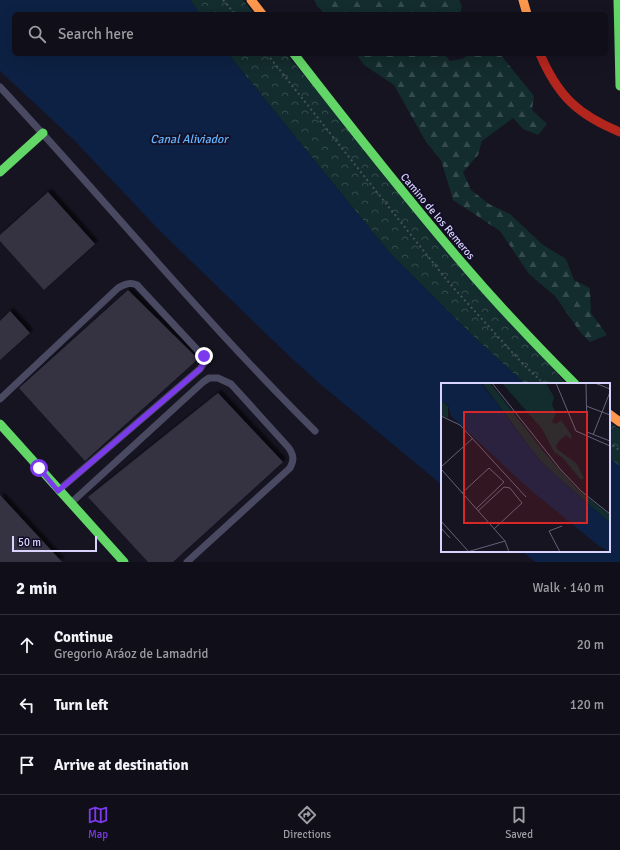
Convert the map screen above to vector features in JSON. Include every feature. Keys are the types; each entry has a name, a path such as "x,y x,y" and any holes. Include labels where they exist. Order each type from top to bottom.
{"main road":[{"path":"251,0 260,12"},
{"path":"523,0 526,12"},
{"path":"618,0 620,86"},
{"name":"Camino de los Remeros","path":"296,56 445,244 536,346 574,383"},
{"path":"541,56 546,70 563,96 585,114 620,132"},
{"path":"0,172 43,133"},
{"path":"610,415 620,422"},
{"path":"0,424 58,491 124,562"}],"lane":[{"path":"0,87 43,133 267,384 315,431"},
{"path":"0,399 118,288 126,284 137,285 204,356 204,363 200,369 58,491"},
{"path":"70,503 208,378 218,378 231,384 289,448 293,454 294,460 290,468 187,562"}],"path":[{"path":"224,0 233,12"},
{"path":"269,56 450,284 520,362 543,383"},
{"path":"610,443 620,451"}],"green space":[{"path":"190,0 243,0 252,12 199,12"},
{"path":"314,0 459,0 462,6 460,12 323,12"},
{"path":"230,56 288,56 565,383 524,383 476,339 388,251"},
{"path":"357,56 446,56 450,61 462,59 467,56 502,56 534,96 532,110 547,124 538,135 523,129 513,118 482,141 478,155 463,172 471,190 489,204 510,214 543,245 566,259 574,280 590,288 591,313 607,335 590,342 580,332 555,296 529,274 500,231 453,200 441,160 426,142 394,85 364,65"},
{"path":"610,422 620,430 620,467 610,459"}],"water":[{"name":"Canal Aliviador","path":"0,0 190,0 199,12 12,12 12,56 230,56 388,251 476,339 524,383 441,383 441,484 320,384 285,352 159,230 74,140 0,71"},
{"path":"610,459 620,467 620,562 535,562 523,552 610,552"}],"building":[{"path":"48,192 95,244 44,290 0,241 0,235"},
{"path":"128,290 198,359 85,461 19,388"},
{"path":"10,311 30,333 0,360 0,321"},
{"path":"218,393 283,462 173,562 148,562 88,497"},
{"path":"0,495 62,562 0,562"}],"traffic: fast":[{"path":"618,0 620,86"},
{"path":"296,56 377,160 463,264 490,295 574,383"},
{"path":"0,172 43,133"},
{"path":"0,424 124,562"}],"traffic: slow":[{"path":"251,0 260,12"},
{"path":"523,0 526,12"},
{"path":"610,415 620,422"}],"traffic: jam":[{"path":"541,56 554,82 571,102 592,119 620,132"}],"route":[{"path":"39,468 58,491 200,369 204,363 204,356"}]}
